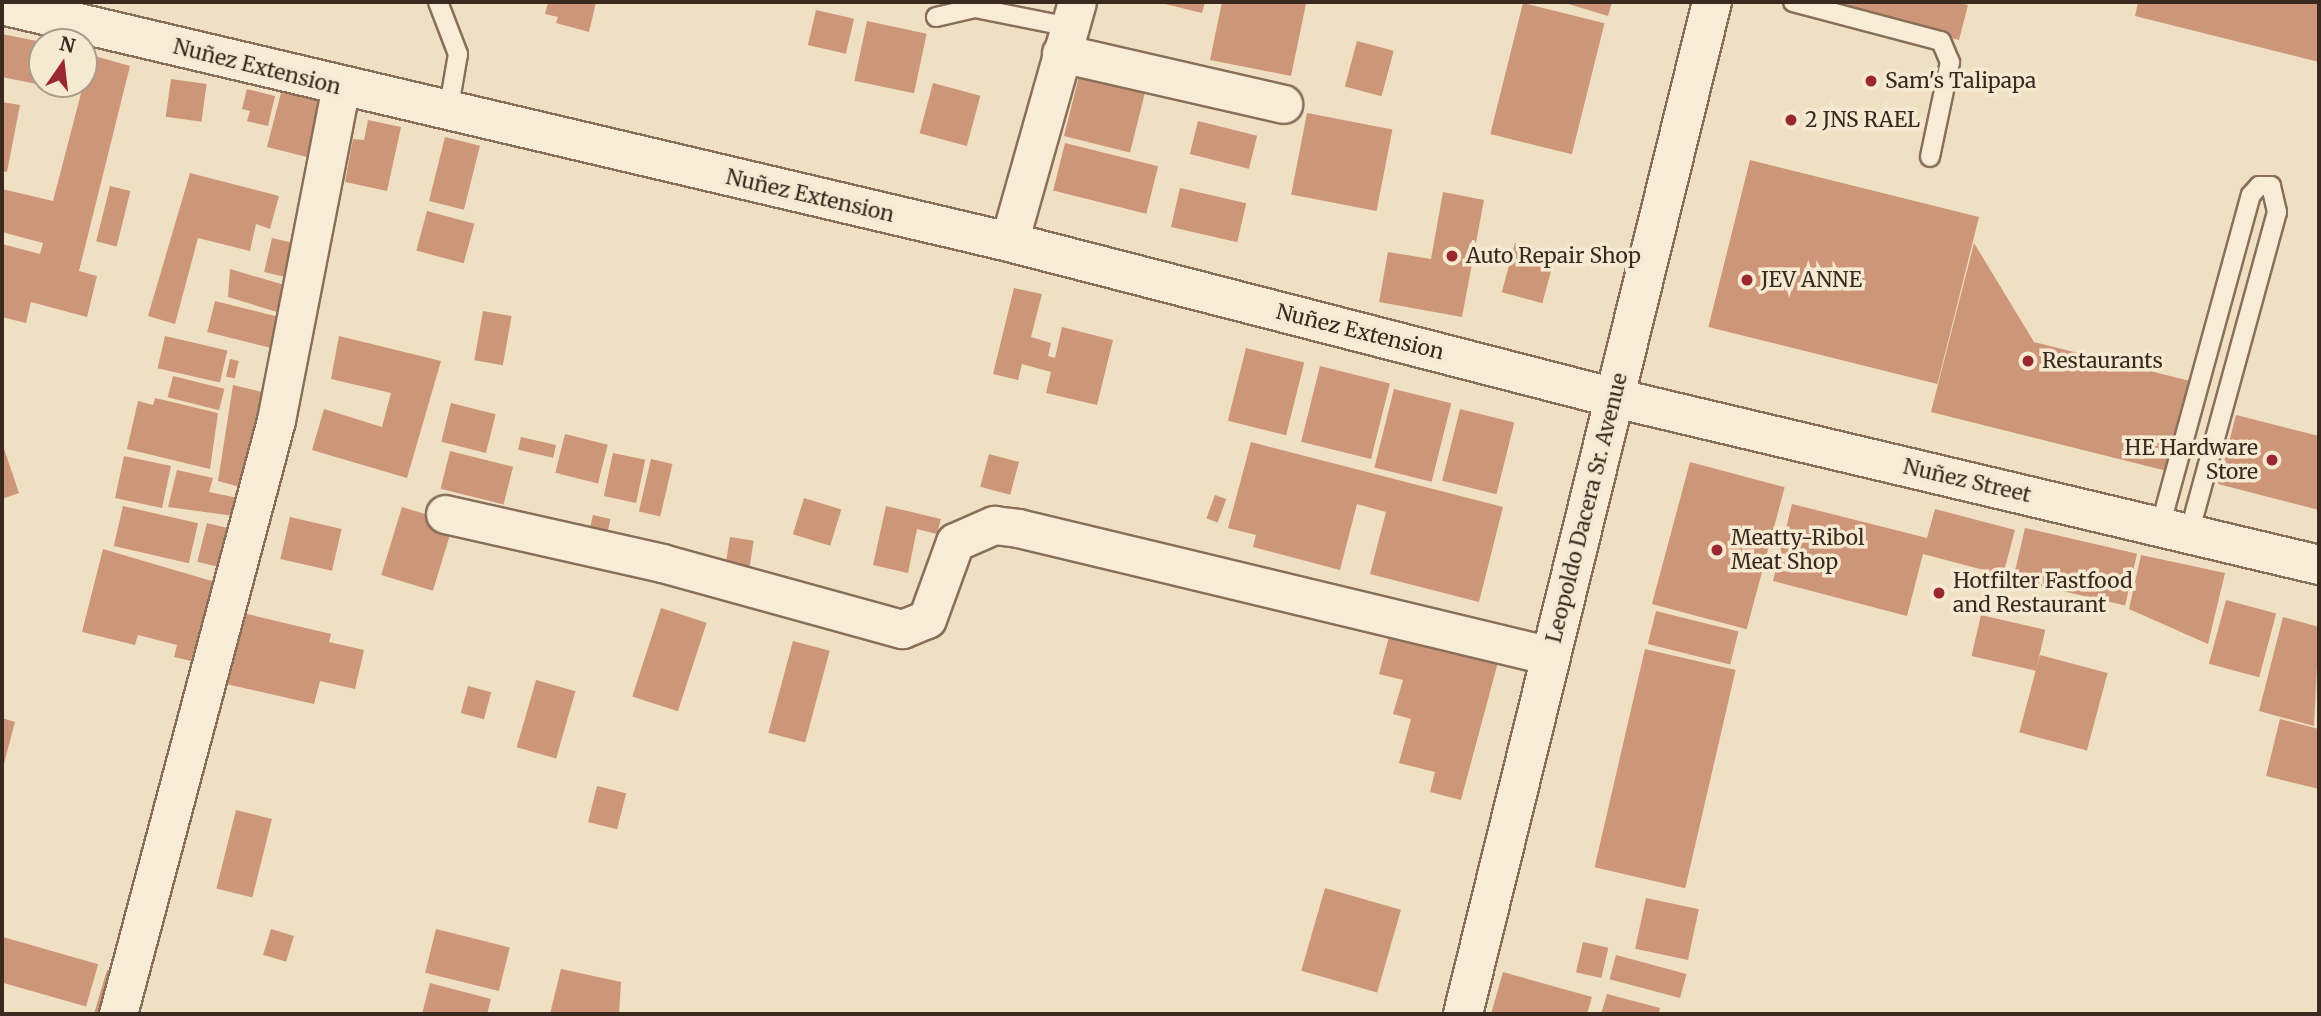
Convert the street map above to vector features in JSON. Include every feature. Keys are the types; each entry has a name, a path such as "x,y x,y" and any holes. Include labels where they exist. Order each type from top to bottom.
{"street":[{"name":"Leopoldo Dacera Sr. Avenue","path":"1463,1014 1712,2"},
{"name":"Nuñez Extension","path":"9,5 448,113 1009,242 1615,398"},
{"path":"1009,242 1069,27 1283,104"},
{"path":"118,1014 276,420 341,87"},
{"name":"Nuñez Street","path":"1615,398 2319,565"},
{"path":"445,514 662,563 902,629 927,619 955,542 994,525 1018,528 1551,656"}],"lane":[{"path":"438,2 458,54 448,113"},
{"path":"1793,2 1941,41 1950,62 1930,157"},
{"path":"936,17 975,8 1069,27"},
{"path":"2271,186 2277,190 2277,212 2175,531 2248,204 2254,189 2271,186"}],"building":[{"path":"548,2 596,2 589,32 556,23 558,17 545,14"},
{"path":"1157,2 1205,2 1202,13"},
{"path":"1222,2 1306,4 1291,76 1210,60"},
{"path":"1562,2 1612,2 1608,16"},
{"path":"1956,2 1968,5 1959,40 1811,3"},
{"path":"2138,2 2319,2 2319,62 2135,16"},
{"path":"1523,3 1605,23 1572,154 1490,134"},
{"path":"816,10 854,19 846,54 808,45"},
{"path":"867,21 927,34 914,93 854,81"},
{"path":"2,34 28,39 28,82 2,77"},
{"path":"1357,41 1394,51 1382,96 1345,86"},
{"path":"98,57 130,66 79,271 97,276 87,317 31,302 26,323 2,317 2,244 40,254 43,243 2,232 2,189 53,201 80,98 98,98"},
{"path":"1080,72 1146,88 1130,152 1064,136"},
{"path":"171,79 207,84 201,122 166,117"},
{"path":"933,83 980,96 967,146 920,133"},
{"path":"247,89 275,96 268,126 247,121 250,111 242,109"},
{"path":"282,89 326,100 319,160 267,147"},
{"path":"2,102 20,105 7,172 2,171"},
{"path":"1307,113 1392,130 1377,211 1291,194"},
{"path":"368,120 401,127 387,191 345,182 353,139 364,140"},
{"path":"1198,121 1257,136 1249,169 1190,154"},
{"path":"445,137 480,146 464,210 429,201"},
{"path":"1065,143 1158,166 1146,214 1053,191"},
{"path":"1750,160 1979,217 1937,384 1708,327"},
{"path":"190,173 279,196 270,229 256,224 250,251 198,238 175,324 148,316"},
{"path":"110,186 130,191 117,246 96,241"},
{"path":"1180,188 1246,203 1237,242 1171,227"},
{"name":"Auto Repair Shop","path":"1443,192 1484,200 1462,317 1379,302 1388,252 1431,259"},
{"path":"427,211 474,224 464,263 416,251"},
{"path":"272,238 303,245 295,279 264,272"},
{"path":"1515,243 1556,254 1542,303 1502,292"},
{"name":"Restaurants","path":"1974,243 2034,342 2190,381 2167,471 1931,412"},
{"path":"230,269 291,287 286,305 279,303 277,312 228,297"},
{"path":"1014,288 1042,294 1031,337 1051,343 1048,356 1055,358 1062,327 1113,340 1097,405 1046,393 1051,372 1022,364 1018,380 993,374"},
{"path":"215,301 284,318 276,349 207,332"},
{"path":"483,311 512,316 503,365 474,360"},
{"path":"165,336 227,350 220,383 158,368"},
{"path":"339,336 441,361 407,478 312,450 324,409 382,427 391,393 331,379"},
{"path":"1246,348 1304,363 1286,435 1228,421"},
{"path":"230,359 239,361 235,379 226,377"},
{"path":"1320,366 1390,383 1371,459 1301,442"},
{"path":"173,376 224,389 219,410 168,397"},
{"path":"233,385 266,393 240,487 218,481"},
{"path":"1394,389 1451,403 1432,482 1374,468"},
{"path":"155,398 218,413 210,469 127,449 138,401 153,405"},
{"path":"451,403 496,414 486,453 441,442"},
{"path":"1460,409 1514,423 1496,494 1442,481"},
{"name":"HE Hardware Store","path":"2236,415 2319,436 2319,510 2218,484"},
{"path":"565,434 608,445 598,483 555,473"},
{"path":"521,437 556,445 553,458 518,450"},
{"path":"1251,442 1503,507 1479,602 1370,574 1386,512 1357,504 1340,570 1253,547 1256,535 1228,528"},
{"path":"2,443 19,493 2,499"},
{"path":"450,451 513,467 504,505 441,489"},
{"path":"613,453 645,460 636,503 604,496"},
{"path":"989,454 1019,462 1010,495 980,487"},
{"path":"124,456 171,466 162,508 115,498"},
{"path":"651,459 672,464 660,517 639,512"},
{"name":"Meatty-Ribol Meat Shop","path":"1690,462 1785,487 1747,629 1652,604"},
{"path":"177,470 213,478 209,492 238,498 234,516 168,507"},
{"path":"1215,495 1226,499 1218,523 1206,518"},
{"path":"804,498 841,509 830,546 793,534"},
{"path":"1792,504 1927,538 1935,509 2015,530 2003,575 1923,554 1907,616 1773,581"},
{"path":"123,506 198,523 189,563 114,546"},
{"path":"886,506 941,519 937,534 917,529 908,573 873,565"},
{"path":"402,507 454,523 433,591 381,575"},
{"path":"593,515 611,519 606,537 589,533"},
{"path":"290,517 342,529 332,571 280,559"},
{"path":"207,523 231,529 222,568 197,562"},
{"path":"2025,528 2137,554 2125,606 2013,580"},
{"path":"730,537 754,541 749,573 725,570"},
{"path":"103,549 222,584 205,651 194,649 191,661 174,657 177,645 138,635 135,645 82,632"},
{"path":"2141,555 2225,573 2208,644 2129,609"},
{"path":"2226,600 2276,613 2259,677 2209,664"},
{"path":"661,608 707,623 678,711 632,696"},
{"path":"1656,611 1738,632 1730,665 1648,644"},
{"path":"243,613 331,634 329,642 364,650 355,689 320,681 314,704 226,684"},
{"path":"1981,615 2045,630 2036,671 1972,656"},
{"path":"2283,617 2319,627 2314,726 2259,711"},
{"path":"1390,633 1498,662 1461,800 1430,792 1435,772 1399,763 1411,719 1393,714 1403,680 1379,674"},
{"path":"793,641 830,651 805,743 768,733"},
{"path":"1645,649 1736,670 1685,888 1595,867"},
{"path":"2040,655 2108,673 2087,750 2019,732"},
{"path":"536,680 575,691 556,759 517,747"},
{"path":"468,686 491,692 484,719 461,713"},
{"path":"2,718 15,722 3,767 2,767"},
{"path":"2280,719 2319,729 2319,789 2266,776"},
{"path":"597,786 626,793 617,829 588,822"},
{"path":"236,810 272,819 252,898 216,889"},
{"path":"1325,888 1401,910 1377,992 1301,971"},
{"path":"1646,898 1699,909 1688,960 1635,949"},
{"path":"271,929 294,936 286,962 263,955"},
{"path":"436,929 510,947 499,991 425,973"},
{"path":"3,937 98,964 86,1007 2,982"},
{"path":"1583,942 1608,948 1601,978 1576,972"},
{"path":"1616,955 1687,974 1680,998 1610,979"},
{"path":"561,969 621,982 619,1014 550,1014"},
{"path":"107,970 126,975 115,1014 94,1014"},
{"path":"1503,972 1592,997 1587,1014 1491,1014"},
{"path":"430,983 491,999 487,1014 422,1014"},
{"path":"1607,994 1660,1008 1659,1014 1601,1014"}],"place":[{"name":"Sam's Talipapa","path":"1871,81"},
{"name":"2 JNS RAEL","path":"1791,120"},
{"name":"Auto Repair Shop","path":"1452,256"},
{"name":"JEV ANNE","path":"1747,280"},
{"name":"Restaurants","path":"2028,361"},
{"name":"HE Hardware Store","path":"2272,460"},
{"name":"Meatty-Ribol Meat Shop","path":"1717,550"},
{"name":"Hotfilter Fastfood and Restaurant","path":"1939,593"}]}
